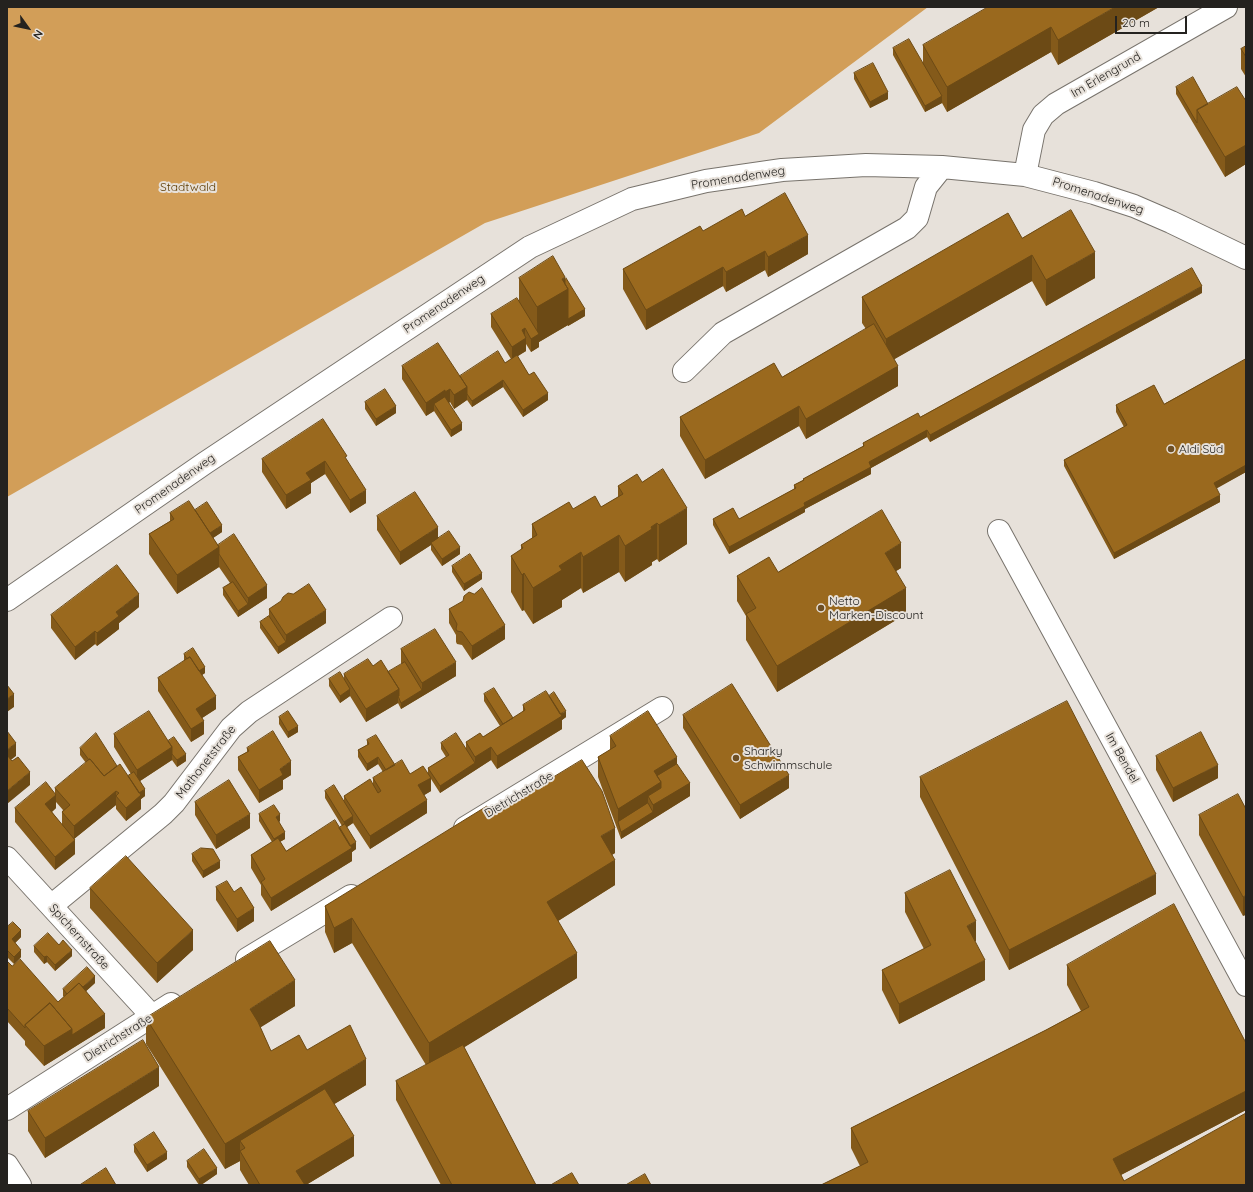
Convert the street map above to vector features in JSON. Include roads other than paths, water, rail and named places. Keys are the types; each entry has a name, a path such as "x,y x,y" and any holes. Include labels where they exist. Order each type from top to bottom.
{"street":[{"name":"Im Erlengrund","path":"1024,175 1034,130 1043,115 1056,104 1226,7"},
{"name":"Promenadenweg","path":"7,600 205,462 530,247 632,199 706,181 782,170 866,165 942,167 1024,175 1094,193 1134,206 1172,222 1246,258"},
{"path":"684,372 723,333 907,228 917,218 926,187 942,167"},
{"name":"Im Bendel","path":"999,531 1246,985"},
{"name":"Mathonetstraße","path":"51,906 169,808 231,728 249,712 391,618"},
{"name":"Dietrichstraße","path":"449,837 662,708"},
{"name":"Spichernstraße","path":"7,858 152,1016"},
{"path":"232,968 368,886"},
{"name":"Dietrichstraße","path":"7,1108 185,996"},
{"path":"7,1165 20,1185"}],"place":[{"name":"Aldi Süd","path":"1171,449"},
{"name":"Netto Marken-Discount","path":"821,608"},
{"name":"Sharky Schwimmschule","path":"736,758"}],"park label":[{"name":"Stadtwald","path":"188,187"}]}
